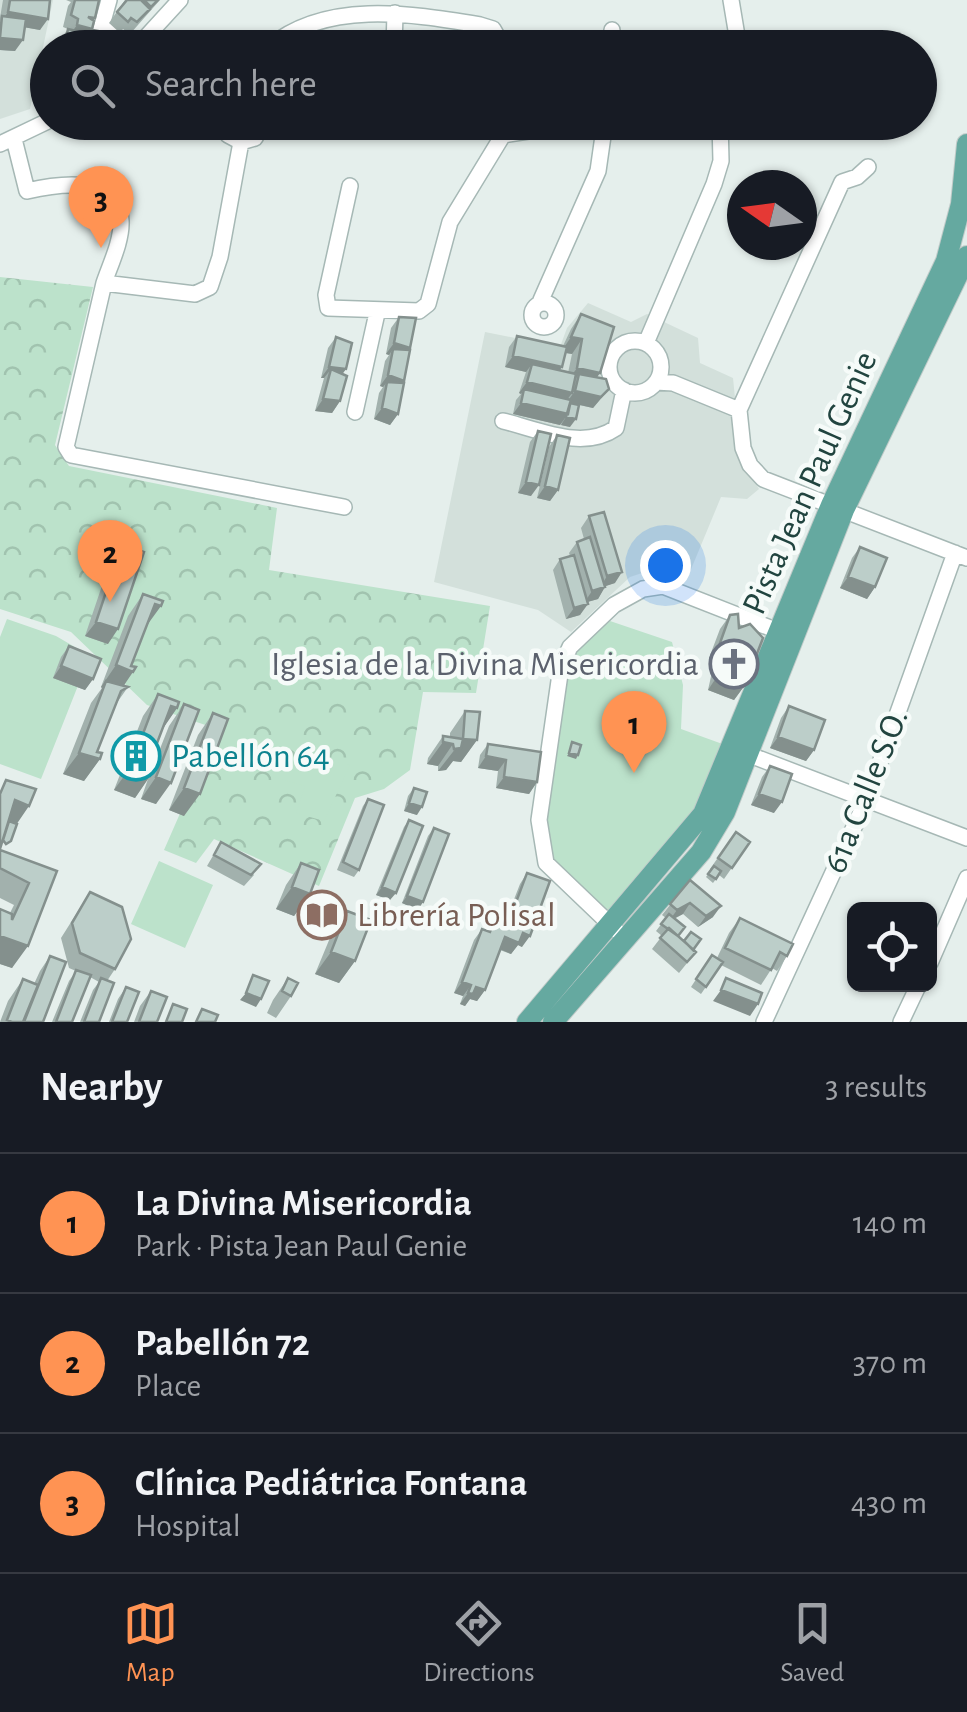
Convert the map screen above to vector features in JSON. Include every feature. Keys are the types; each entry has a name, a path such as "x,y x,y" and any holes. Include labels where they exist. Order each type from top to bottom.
{"main road":[{"name":"Pista Jean Paul Genie","path":"527,1022 700,852 725,812 741,751 786,635 946,262 956,233 967,144"},
{"name":"Pista Jean Paul Genie","path":"838,507 967,256"},
{"name":"Pista Jean Paul Genie","path":"553,1022 620,932"}],"street":[{"path":"102,30 109,0"},
{"path":"152,30 180,0"},
{"path":"730,0 736,30"},
{"path":"292,30 309,17 330,10 396,13 494,30"},
{"path":"395,30 396,13"},
{"path":"30,130 7,142 27,191 69,184 98,188 114,200 122,222 66,447 71,455 344,507"},
{"path":"238,140 249,140"},
{"path":"350,186 326,294 328,308 419,311 428,304 450,222 496,140"},
{"path":"541,300 598,171 602,140"},
{"path":"646,343 714,184 721,161 720,140"},
{"path":"104,284 195,294 210,288 224,239 242,142"},
{"path":"868,166 857,177 842,182 739,410 743,448 750,465 764,480 961,556"},
{"path":"355,412 377,312"},
{"path":"656,382 659,356 646,343 628,341 614,351 611,378 624,390 642,392 656,382 673,383 739,410"},
{"path":"503,420 568,437 600,439 616,428 624,390"},
{"name":"61a Calle S.O.","path":"764,1022 867,799 961,556"},
{"path":"620,932 546,863 539,820 561,667 570,647 614,605 642,589 662,586 786,635"},
{"path":"741,751 967,838"},
{"path":"937,947 967,878"},
{"path":"901,1022 915,992"}],"shaded area":[{"path":"0,0 53,0 47,30 30,30 30,109 0,119"},
{"path":"588,303 631,322 647,314 698,338 700,363 733,378 741,459 759,489 747,499 721,497 687,579 648,571 630,577 571,632 538,610 434,582 485,332 560,347 567,328"}],"green space":[{"path":"0,277 93,287 55,445 69,466 277,508 269,570 490,606 476,693 423,692 410,770 384,789 355,798 319,886 214,839 196,863 164,850 217,729 147,705 71,632 0,609"},
{"path":"7,619 56,636 80,650 83,673 41,779 0,764 0,637"},
{"path":"610,621 672,642 683,685 681,729 728,746 700,813 612,920 550,862 545,819 572,654"},
{"path":"301,752 350,765 324,821 296,813 305,786 270,776 276,755 297,760"},
{"path":"159,861 213,885 185,948 131,924"}],"building":[{"path":"10,0 50,0 48,19 8,12"},
{"path":"75,0 99,0 95,18 88,17 94,21 92,29 77,25 78,19 71,15"},
{"path":"127,0 141,0 150,9 137,22 131,18 128,22 117,12"},
{"path":"2,16 26,19 23,40 0,38"},
{"path":"581,314 614,327 600,373 577,368 582,339 571,337"},
{"path":"399,317 416,318 410,348 394,343"},
{"path":"517,336 567,347 562,367 513,356"},
{"path":"336,337 352,343 346,369 329,367"},
{"path":"393,349 410,350 404,381 388,375"},
{"path":"532,364 576,374 572,393 527,382"},
{"path":"331,369 347,376 340,401 323,399"},
{"path":"579,374 606,379 609,389 601,397 575,391"},
{"path":"387,382 404,383 398,414 382,408"},
{"path":"524,389 571,400 568,414 521,403"},
{"path":"570,403 579,405 576,419 566,417"},
{"path":"538,431 551,434 539,485 526,482"},
{"path":"557,435 570,438 558,490 545,486"},
{"path":"604,512 622,572 607,576 589,516"},
{"path":"590,537 605,587 592,591 577,542"},
{"path":"122,544 144,552 118,629 96,622"},
{"path":"860,547 887,558 875,587 848,577"},
{"path":"574,555 588,604 574,608 560,559"},
{"path":"143,594 163,601 161,606 155,604 131,666 136,667 133,672 116,665"},
{"path":"738,614 739,628 750,624 763,638 745,685 718,675 725,648 728,650 732,640 726,645 720,643 730,615"},
{"path":"69,646 101,659 93,679 61,666"},
{"path":"106,681 128,687 121,691 97,752 102,753 100,759 79,753"},
{"path":"158,694 179,702 177,708 171,706 148,767 153,769 150,776 130,768"},
{"path":"184,704 199,710 171,783 156,777"},
{"path":"789,706 825,720 814,750 778,737"},
{"path":"465,711 480,712 477,740 463,739"},
{"path":"213,713 228,719 200,794 184,788"},
{"path":"443,736 463,739 461,748 454,749 453,744 443,742"},
{"path":"572,742 581,745 578,755 569,753"},
{"path":"488,744 541,752 537,782 504,777 506,760 486,756"},
{"path":"770,766 792,774 782,802 759,794"},
{"path":"6,780 36,789 29,806 15,800 0,849 0,794"},
{"path":"414,788 427,792 422,807 409,803"},
{"path":"368,799 384,805 359,870 343,862"},
{"path":"409,820 423,826 396,893 382,887"},
{"path":"9,821 17,824 6,844 3,840"},
{"path":"434,828 449,834 423,902 407,896"},
{"path":"736,832 750,842 732,868 718,858"},
{"path":"221,842 261,864 251,875 214,855"},
{"path":"0,850 57,871 28,946 0,936 0,909 12,914 12,920 29,883 0,868"},
{"path":"301,863 319,870 310,894 292,887"},
{"path":"714,866 721,871 716,879 708,874"},
{"path":"527,873 550,881 530,936 523,933 519,943 505,937 485,990 476,987 473,994 468,993 471,985 462,982 482,929 490,932 494,921 507,926"},
{"path":"690,880 721,906 706,916 690,903 677,910 670,904"},
{"path":"90,892 122,907 131,939 115,969 80,953 72,923"},
{"name":"Librería Polisal","path":"324,898 336,905 324,925 312,918"},
{"path":"347,911 371,920 355,961 331,952"},
{"path":"669,914 685,927 678,936 661,924"},
{"path":"740,918 793,944 787,956 780,952 771,970 725,948"},
{"path":"669,928 696,952 687,962 660,938"},
{"path":"691,932 701,939 693,950 684,941"},
{"path":"712,955 723,962 706,987 696,979"},
{"path":"50,956 66,962 43,1022 24,1022"},
{"path":"76,970 91,975 72,1022 56,1022"},
{"path":"253,975 269,981 261,999 246,993"},
{"path":"101,978 114,983 99,1022 84,1022"},
{"path":"288,978 298,983 291,996 282,991"},
{"path":"726,978 762,993 758,1004 721,990"},
{"path":"23,979 38,985 23,1022 12,1022 7,1020"},
{"path":"126,987 139,992 127,1022 112,1022"},
{"path":"151,991 167,997 157,1022 139,1022"},
{"path":"173,1004 187,1009 182,1022 166,1022"},
{"path":"202,1009 218,1015 215,1022 196,1022"}],"place":[{"name":"Clínica Pediátrica Fontana","path":"101,248"},
{"name":"Pabellón 72","path":"110,602"},
{"name":"Iglesia de la Divina Misericordia","path":"734,664"},
{"name":"Pabellón 64","path":"136,756"},
{"name":"La Divina Misericordia","path":"634,773"},
{"name":"Librería Polisal","path":"322,915"}]}
